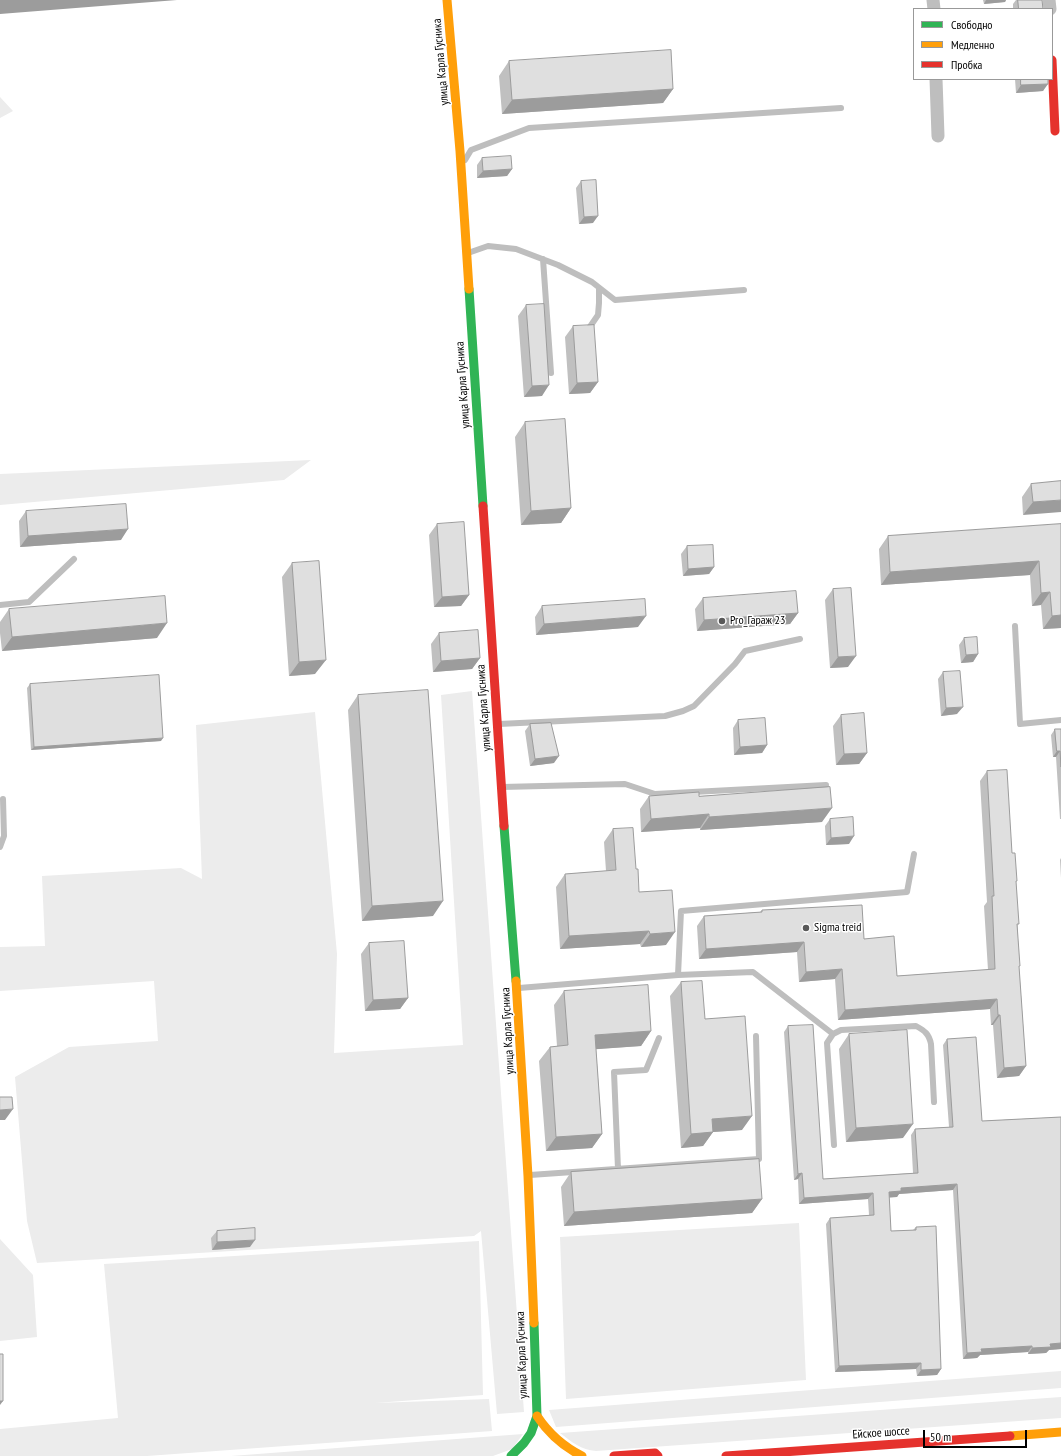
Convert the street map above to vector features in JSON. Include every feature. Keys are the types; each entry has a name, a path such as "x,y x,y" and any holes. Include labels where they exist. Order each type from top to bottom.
{"street":[{"name":"улица Карла Гусника","path":"447,0 462,165 497,724 517,988 528,1176 537,1416"},
{"path":"936,80 938,136"},
{"path":"1053,80 1055,131"},
{"path":"511,1456 519,1451 532,1432 537,1416"},
{"path":"537,1416 546,1431 557,1442 582,1456"},
{"name":"Ейское шоссе","path":"726,1456 1061,1432"},
{"path":"614,1456 655,1453 658,1456"}],"lane":[{"path":"462,165 471,150 529,128 841,108"},
{"path":"467,253 488,246 516,249 558,265 592,282 615,300 744,290"},
{"path":"543,259 550,373"},
{"path":"587,331 598,315 600,303 599,288"},
{"path":"0,605 29,602 74,559"},
{"path":"1015,626 1020,724 1061,720"},
{"path":"497,724 665,716 683,711 694,706 735,664 745,651 800,639"},
{"path":"502,786 625,784 655,794 826,785"},
{"path":"0,847 4,836 4,799"},
{"path":"678,975 681,911 906,892 914,854"},
{"path":"517,988 678,975 753,972 833,1034"},
{"path":"834,1145 827,1042 833,1034 841,1030 916,1026 924,1030 929,1035 931,1044 934,1102"},
{"path":"528,1176 759,1159 756,1036"},
{"path":"618,1169 614,1072 646,1070 659,1038"}],"shaded area":[{"path":"0,97 13,111 0,118"},
{"path":"311,460 284,480 0,505 0,474"},
{"path":"472,691 524,1412 497,1414 481,1231 474,1236 37,1263 27,1221 15,1077 69,1047 158,1041 154,981 0,991 0,947 45,946 42,876 181,868 202,879 196,725 315,712 337,954 334,1053 463,1045 441,695"},
{"path":"799,1223 806,1380 566,1399 560,1237"},
{"path":"0,1239 33,1275 37,1337 0,1341"},
{"path":"479,1241 483,1395 375,1403 489,1399 492,1431 147,1456 0,1456 0,1429 118,1418 104,1264"},
{"path":"1061,1371 1061,1388 556,1427 549,1410"},
{"path":"1061,1397 1061,1418 596,1451 581,1447 560,1433"},
{"path":"523,1434 512,1449 493,1456 231,1456"}],"building":[{"path":"1018,0 1042,0 1043,8 1019,8"},
{"path":"671,50 673,89 512,100 509,61"},
{"path":"1021,80 1048,80 1048,84 1021,85"},
{"path":"511,156 512,169 483,171 482,158"},
{"path":"596,180 598,216 584,217 581,181"},
{"path":"544,304 549,385 532,386 526,305"},
{"path":"594,325 598,382 577,383 573,326"},
{"path":"565,419 571,508 531,511 525,422"},
{"path":"1061,481 1061,500 1033,502 1031,484"},
{"path":"126,504 128,529 28,536 26,511"},
{"path":"464,522 469,595 442,597 437,524"},
{"path":"1061,524 1061,615 1052,616 1050,592 1041,593 1039,561 890,572 888,536"},
{"path":"713,545 714,567 688,569 687,546"},
{"path":"319,561 326,660 299,662 292,563"},
{"path":"851,588 856,656 838,657 833,589"},
{"path":"796,591 798,613 704,620 703,598"},
{"path":"165,596 167,623 12,637 9,609"},
{"path":"645,599 646,616 544,624 542,606"},
{"path":"478,630 480,658 441,661 439,633"},
{"path":"977,637 978,654 966,655 964,638"},
{"path":"960,671 963,707 946,708 943,672"},
{"path":"159,675 163,738 34,747 30,684"},
{"path":"428,690 443,901 372,906 358,695"},
{"path":"864,713 867,753 844,754 841,715"},
{"path":"765,718 767,745 740,747 738,720"},
{"path":"551,723 559,756 535,759 530,724"},
{"path":"1055,729 1061,729 1061,767 1060,751 1057,751"},
{"path":"1007,770 1012,853 1015,853 1017,881 1019,966 1026,1066 1004,1068 1000,1015 998,1015 997,999 845,1010 842,969 806,972 804,942 706,949 704,916 762,912 762,910 862,905 864,939 894,936 897,976 995,969 992,896 994,896 987,771"},
{"path":"830,787 832,808 709,817 709,814 651,819 649,796 699,792 699,796"},
{"path":"853,817 854,836 831,838 830,819"},
{"path":"633,828 639,892 672,890 675,932 650,934 649,931 569,936 565,874 616,870 613,829"},
{"path":"404,941 408,998 373,1000 369,943"},
{"path":"702,981 705,1019 745,1016 752,1116 712,1119 713,1132 691,1134 681,982"},
{"path":"648,985 651,1031 595,1035 602,1134 556,1137 550,1047 568,1045 564,991"},
{"path":"813,1025 823,1179 918,1173 915,1129 953,1127 947,1039 976,1037 982,1121 1061,1117 1061,1343 1050,1344 1051,1347 1032,1348 1032,1346 981,1349 982,1352 967,1353 957,1184 901,1188 901,1191 889,1192 891,1231 916,1230 916,1227 936,1226 941,1369 921,1370 921,1363 839,1366 830,1218 874,1215 873,1193 804,1198 802,1173 798,1174 788,1026"},
{"path":"907,1030 913,1124 856,1128 849,1034"},
{"path":"0,1097 12,1097 13,1109 0,1110"},
{"path":"759,1159 762,1199 574,1212 571,1172"},
{"path":"255,1228 255,1240 217,1242 217,1231"},
{"path":"0,1354 3,1354 3,1401 0,1401"}],"traffic: fast":[{"path":"469,289 483,506"},
{"path":"504,826 516,981"},
{"path":"511,1456 524,1443 531,1433 537,1416 534,1323"}],"traffic: slow":[{"path":"447,0 460,151 469,289"},
{"path":"516,981 528,1176 534,1323"},
{"path":"537,1416 556,1439 582,1456"},
{"path":"1010,1436 1061,1432"}],"traffic: jam":[{"path":"1053,80 1055,131"},
{"path":"483,506 504,826"},
{"path":"726,1456 1010,1436"},
{"path":"614,1456 655,1453 658,1456"}],"place":[{"name":"Pro_Гараж 23","path":"722,621"},
{"name":"Sigma treid","path":"806,928"}]}
